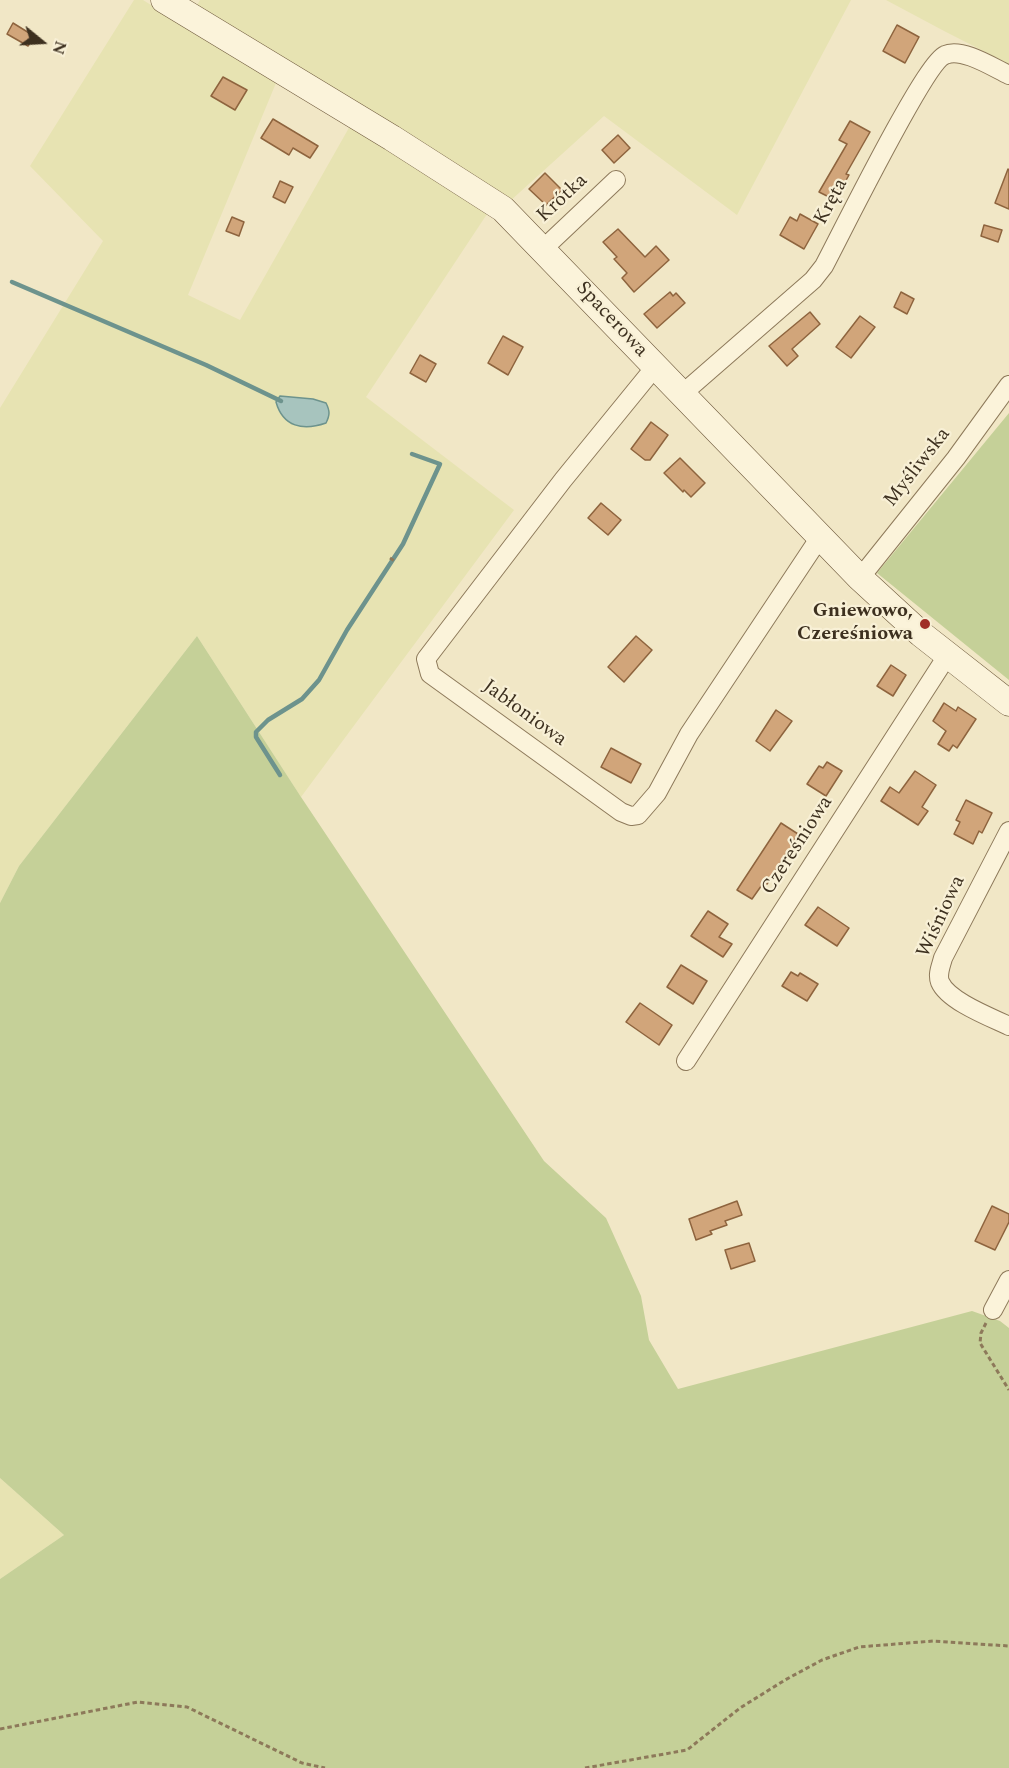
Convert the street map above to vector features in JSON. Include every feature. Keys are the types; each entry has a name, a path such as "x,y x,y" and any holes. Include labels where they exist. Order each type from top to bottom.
{"street":[{"name":"Spacerowa","path":"164,0 392,138 503,209 860,578 947,656 1009,704"},
{"name":"Kręta","path":"681,395 813,280 824,266 907,109 935,64 945,55 956,53 974,57 1009,75"},
{"name":"Krótka","path":"542,250 616,180"},
{"name":"Jabłoniowa","path":"655,367 563,480 426,658 430,674 621,812 631,816 638,815 657,793 689,734 820,537"},
{"name":"Myśliwska","path":"860,578 956,458 1009,385"},
{"name":"Czereśniowa","path":"686,1061 947,656"},
{"name":"Wiśniowa","path":"1009,831 944,958 939,974 946,992 1009,1026"},
{"path":"993,1310 1009,1280"}],"path":[{"path":"390,558 396,562"},
{"path":"993,1310 981,1333 980,1342 1009,1390"},
{"path":"585,1768 687,1750 740,1708 785,1680 822,1660 859,1647 933,1641 1009,1646"},
{"path":"0,1729 138,1702 188,1707 302,1763 325,1768"}],"shaded area":[{"path":"134,0 143,0 276,83 188,295 240,320 350,126 489,211 366,397 514,510 301,797 197,636 19,866 0,903 0,408 103,241 30,166"},
{"path":"200,0 851,0 737,215 604,116 509,202 196,7"},
{"path":"886,0 1009,0 1009,64 946,32"},
{"path":"0,1478 64,1535 0,1579"}],"green space":[{"path":"1009,413 1009,680 877,573"},
{"path":"197,636 301,797 544,1161 606,1218 641,1296 649,1340 678,1389 972,1311 1000,1321 1009,1328 1009,1768 0,1768 0,1579 64,1535 0,1478 0,903 19,866"}],"water":[{"path":"280,396 313,399 326,403 329,413 326,423 309,427 289,422 279,410 276,402"}],"building":[{"path":"13,23 34,36 28,46 7,34"},
{"path":"897,25 919,37 905,63 883,51"},
{"path":"223,77 247,90 235,110 211,96"},
{"path":"273,119 318,146 310,158 293,148 289,155 261,138"},
{"path":"850,121 870,132 846,174 849,175 835,200 819,192 847,144 839,140"},
{"path":"618,135 630,148 614,163 602,150"},
{"path":"1009,170 1009,209 995,203"},
{"path":"545,173 562,190 546,205 529,189"},
{"path":"280,181 293,187 285,203 273,197"},
{"path":"800,214 818,224 804,249 780,235 790,217 797,221"},
{"path":"232,217 244,222 239,236 226,231"},
{"path":"984,225 1002,230 998,242 981,236"},
{"path":"618,229 645,257 656,246 669,260 634,292 622,278 627,273 614,259 617,257 603,242"},
{"path":"670,292 673,296 676,293 685,303 657,328 644,314"},
{"path":"901,292 914,299 907,314 894,307"},
{"path":"810,312 820,324 792,349 798,356 787,366 769,346"},
{"path":"860,316 875,327 851,358 836,347"},
{"path":"503,336 523,347 508,375 488,363"},
{"path":"420,355 436,364 426,382 410,373"},
{"path":"651,422 668,435 650,460 645,460 631,449"},
{"path":"680,458 705,483 691,497 664,473"},
{"path":"601,503 621,520 608,535 588,518"},
{"path":"636,636 652,650 624,682 608,667"},
{"path":"891,665 906,675 893,696 877,686"},
{"path":"944,703 956,711 958,707 976,719 957,748 953,745 949,751 938,744 946,731 933,721"},
{"path":"776,710 792,721 770,751 756,741"},
{"path":"611,748 641,764 631,783 601,767"},
{"path":"827,762 842,771 826,796 807,784 819,766 823,768"},
{"path":"915,771 936,785 922,807 928,811 918,825 881,801 890,787 899,793"},
{"path":"966,800 992,813 982,833 979,831 973,844 954,834 960,822 956,820"},
{"path":"781,823 798,834 793,842 797,845 789,856 786,854 767,884 764,882 752,899 737,890"},
{"path":"818,907 849,928 837,946 805,925"},
{"path":"708,911 728,924 719,937 732,944 723,957 691,936"},
{"path":"681,965 707,981 693,1004 667,987"},
{"path":"791,972 798,976 800,973 818,984 807,1001 782,986"},
{"path":"640,1003 672,1025 659,1045 626,1022"},
{"path":"737,1201 742,1215 725,1221 727,1225 710,1231 712,1234 696,1240 689,1219"},
{"path":"992,1206 1009,1214 1009,1222 995,1250 975,1241"},
{"path":"749,1243 755,1261 731,1269 725,1250"}],"waterway":[{"path":"12,282 206,365 281,401"},
{"path":"280,775 256,737 256,732 268,720 302,699 319,680 347,630 403,544 440,464 412,454"}],"place":[{"name":"Gniewowo, Czereśniowa","path":"925,624"}]}
